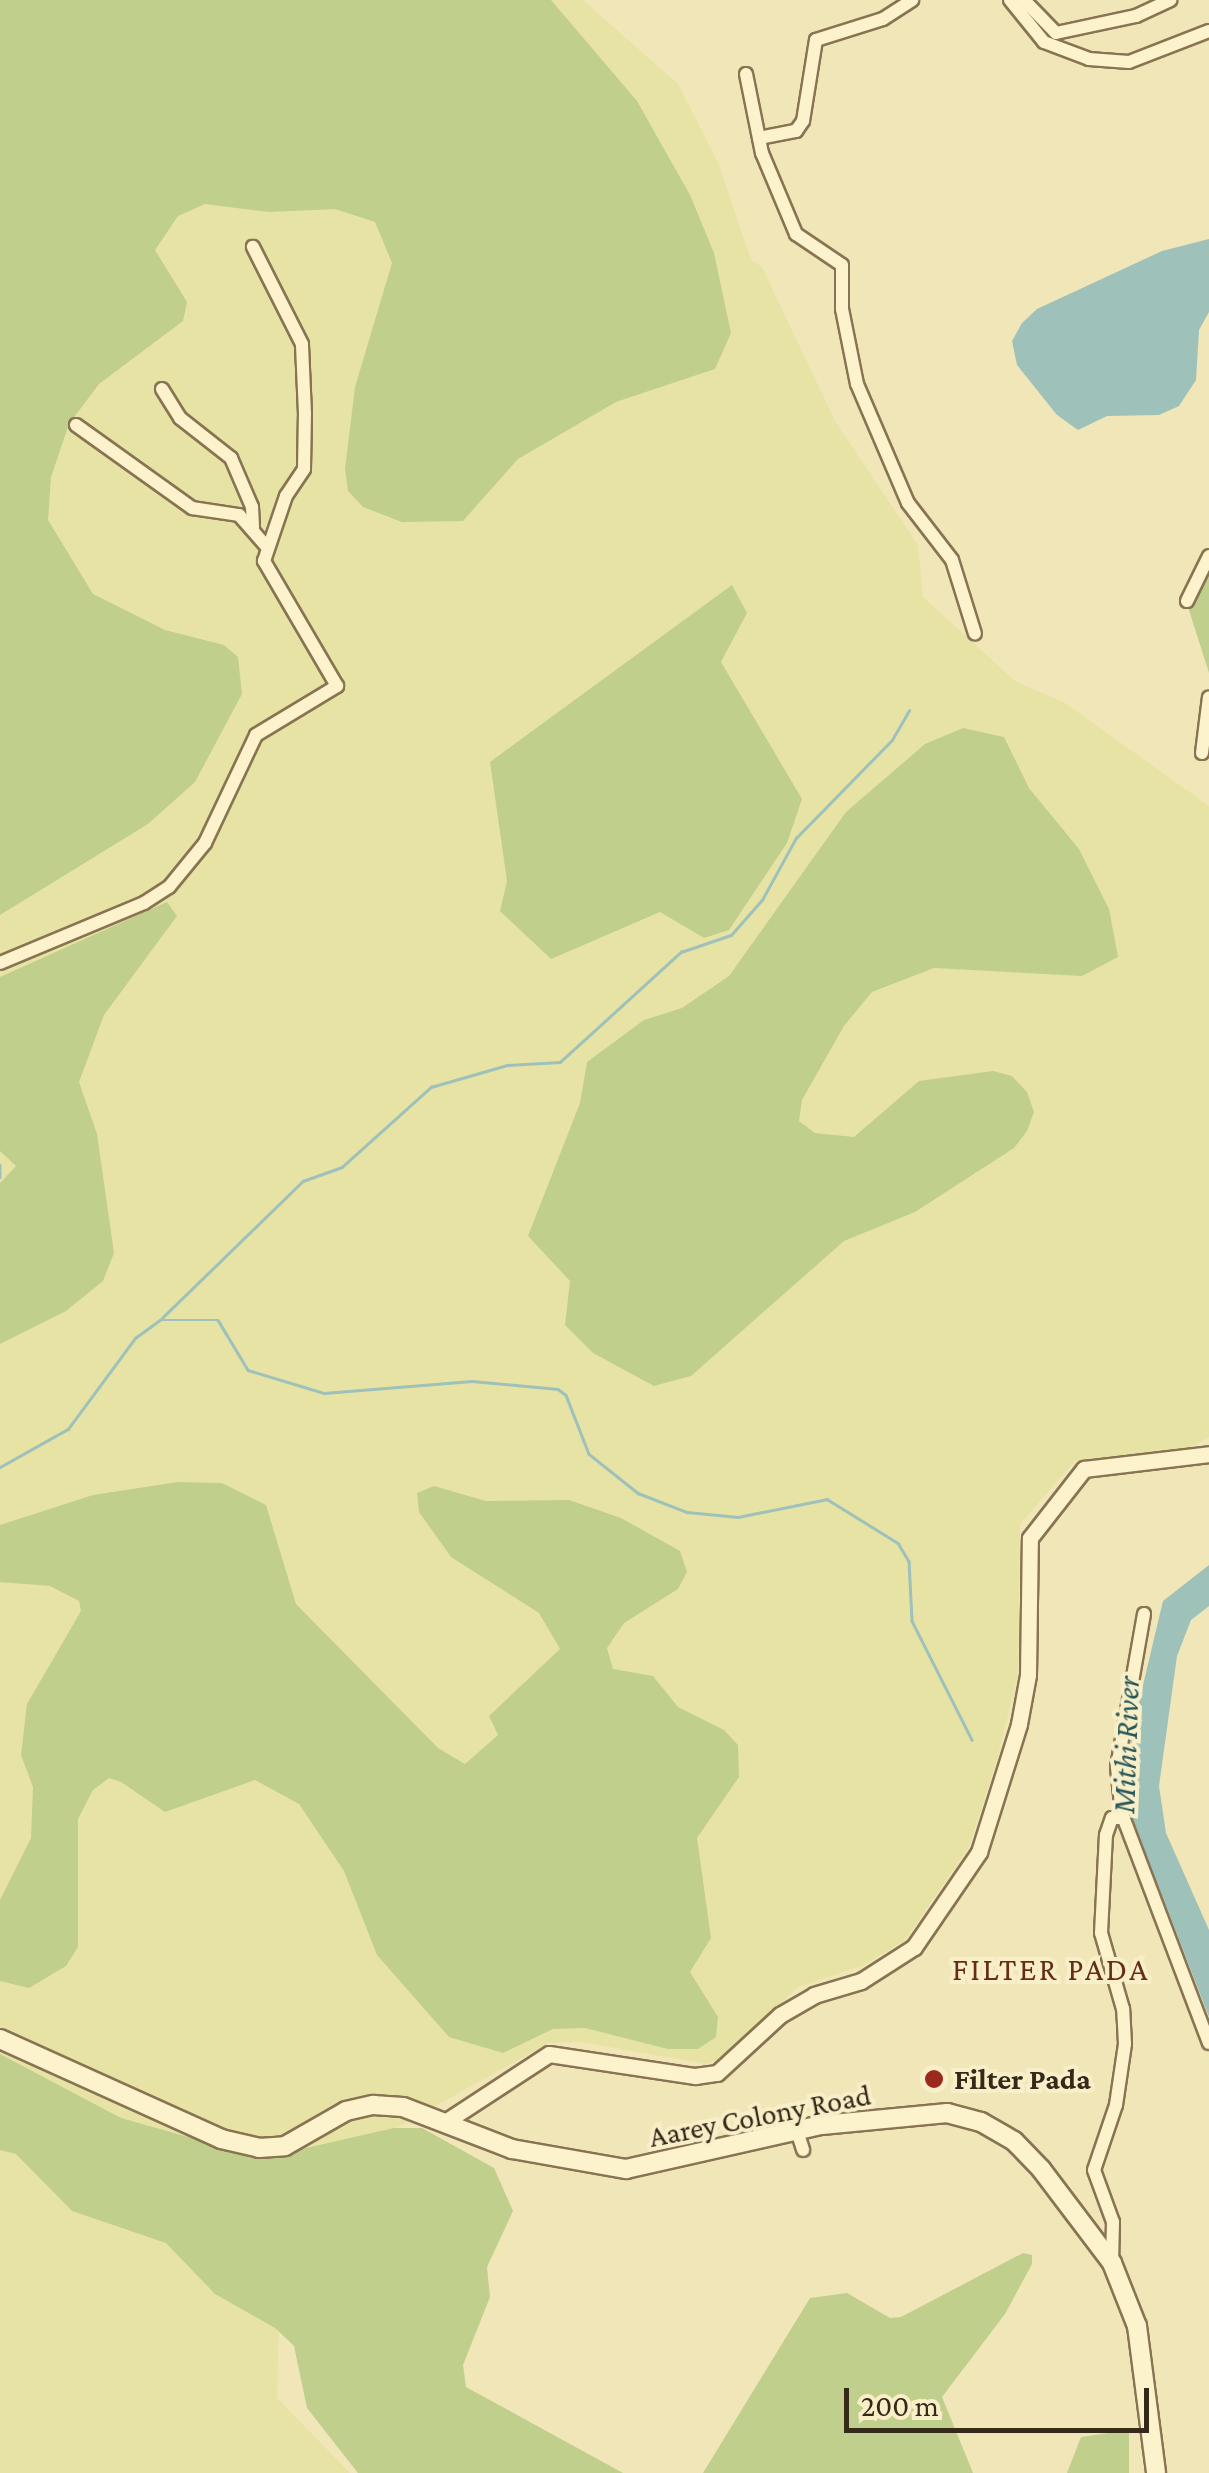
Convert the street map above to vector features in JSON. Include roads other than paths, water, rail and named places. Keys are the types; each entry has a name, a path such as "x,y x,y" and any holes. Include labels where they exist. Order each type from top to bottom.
{"main road":[{"name":"Aarey Colony Road","path":"0,2039 221,2139 260,2148 285,2146 346,2111 373,2105 445,2122 512,2148 626,2169 798,2130 947,2113 981,2122 1014,2140 1041,2169 1112,2264 1140,2342 1156,2473"}],"street":[{"path":"759,138 796,131 803,121 816,40 883,19 912,0"},
{"path":"1010,0 1044,42 1089,59 1128,62 1209,31"},
{"path":"1024,0 1056,33 1136,16 1170,0"},
{"path":"746,74 759,138 796,234 842,265 842,309 856,384 908,503 952,560 975,634"},
{"path":"0,963 144,903 168,887 205,843 256,735 338,686 264,561 266,546 304,469 303,356 253,247"},
{"path":"162,389 180,418 232,458 252,508 253,527"},
{"path":"76,426 192,508 239,515 266,546"},
{"path":"1187,600 1209,556"},
{"path":"1202,753 1209,696"},
{"path":"445,2122 549,2054 695,2076 717,2073 780,2015 814,1995 861,1981 914,1947 980,1852 1019,1724 1028,1675 1030,1538 1084,1469 1209,1454"},
{"path":"1144,1614 1117,1767 1124,1818 1209,2043"},
{"path":"1112,2264 1114,2222 1094,2170 1116,2105 1125,2044 1123,2008 1100,1933 1106,1835 1112,1818 1124,1818"},
{"path":"798,2130 803,2150"}],"water":[{"path":"1209,239 1209,312 1199,330 1196,380 1179,406 1159,415 1107,416 1078,430 1057,415 1017,365 1012,341 1022,323 1037,309 1162,251"},
{"path":"1209,1565 1209,1606 1191,1620 1177,1656 1159,1786 1166,1833 1209,1930 1209,2017 1129,1810 1130,1740 1163,1601"}],"waterway":[{"path":"162,1318 303,1181 342,1167 431,1087 507,1065 560,1062 681,952 731,935 762,900 796,838 892,740 909,710"},
{"path":"0,1165 0,1177"},
{"path":"0,1467 68,1429 135,1338 160,1320 218,1320 248,1370 324,1393 472,1381 558,1389 566,1395 589,1454 638,1493 687,1512 738,1517 827,1499 898,1543 909,1561 912,1621 972,1740"}],"place":[{"name":"Filter Pada","path":"934,2079"}],"district":[{"name":"FILTER PADA","path":"1051,1969"}],"water label":[{"name":"Mithi River","path":"1126,1745"}]}
